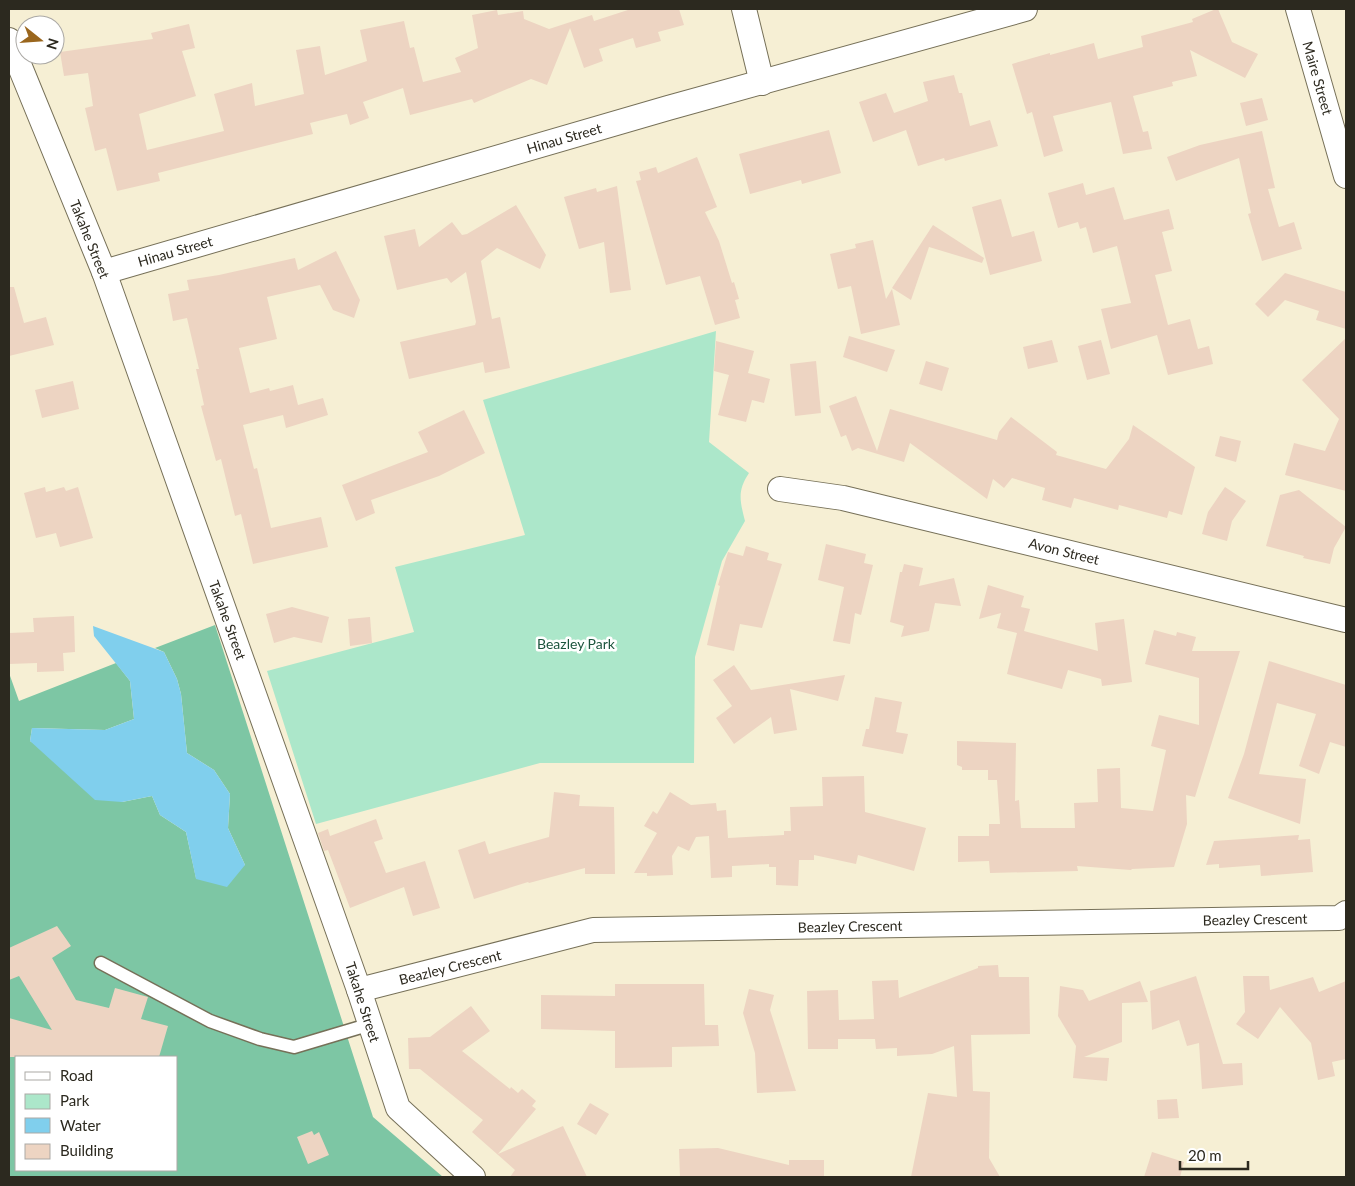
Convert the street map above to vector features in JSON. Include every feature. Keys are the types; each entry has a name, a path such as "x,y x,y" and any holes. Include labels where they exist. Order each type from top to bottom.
{"street":[{"path":"744,9 762,82"},
{"name":"Hinau Street","path":"104,272 668,108 1025,9"},
{"name":"Maire Street","path":"1298,9 1346,176"},
{"name":"Takahe Street","path":"9,40 104,272 360,990 398,1108 473,1177"},
{"name":"Avon Street","path":"780,488 843,498 1346,620"},
{"name":"Beazley Crescent","path":"360,990 594,930 1338,918 1346,913"}],"lane":[{"path":"101,963 210,1021 260,1039 294,1047 370,1024"}],"green space":[{"name":"Beazley Park","path":"716,331 709,442 749,473 741,491 745,521 722,561 695,657 694,763 540,763 316,824 267,671 414,632 395,567 525,535 483,400"},
{"path":"215,625 373,1117 443,1177 9,1177 9,673 19,701 116,663 130,681 134,719 105,730 32,728 30,741 122,802 152,796 160,815 186,832 196,878 245,865 228,828 230,794 214,770 187,753 181,694 177,679 164,652 155,648"}],"water":[{"path":"93,626 164,652 177,679 181,694 187,753 214,770 230,794 228,828 245,865 227,887 196,879 186,832 160,815 152,796 122,802 95,800 30,741 32,728 105,730 134,719 130,681 94,636"}],"building":[{"path":"631,9 679,9 684,25 658,32 661,41 636,48 633,38 599,49 603,61 584,68 570,28 547,85 531,79 474,103 472,99 410,115 403,88 363,102 369,118 350,125 347,114 310,123 313,134 158,173 160,181 117,191 106,148 95,151 85,108 93,106 88,73 64,76 62,65 65,65 65,51 153,39 151,33 189,24 195,48 182,51 196,96 139,114 147,150 224,131 214,94 252,83 255,106 304,94 296,50 320,46 325,75 367,61 360,30 404,21 410,48 414,47 423,82 461,72 455,58 478,48 472,15 497,10 498,15 523,11 524,19 549,29 592,15 594,21"},
{"path":"1218,9 1232,42 1258,54 1245,78 1190,50 1197,76 1172,82 1173,86 1133,96 1143,132 1148,131 1152,149 1123,154 1111,102 1053,116 1063,151 1044,157 1032,112 1027,114 1012,64 1094,43 1098,59 1143,47 1141,36 1193,22 1192,19"},
{"path":"954,75 959,93 962,93 970,126 990,120 998,146 945,161 944,158 918,166 906,130 873,142 859,102 886,93 894,113 928,101 923,82"},
{"path":"1262,98 1268,120 1246,126 1240,103"},
{"path":"829,130 841,173 802,184 801,180 750,194 739,154"},
{"path":"1262,131 1275,188 1268,189 1279,227 1294,222 1302,249 1262,261 1248,214 1251,213 1239,158 1176,181 1167,157 1200,145"},
{"path":"697,157 717,207 705,212 719,241 739,299 735,300 740,318 715,325 700,276 666,285 636,181 641,180 639,172 656,167 658,173"},
{"path":"1083,183 1086,195 1114,187 1124,220 1169,209 1174,229 1162,232 1172,271 1155,275 1168,325 1190,319 1198,349 1209,346 1213,364 1168,375 1157,335 1111,349 1101,309 1131,303 1117,246 1093,253 1086,227 1080,229 1078,222 1058,228 1048,193"},
{"path":"617,186 631,290 610,293 604,242 579,249 564,197 596,188 597,192"},
{"path":"1001,199 1012,237 1034,231 1042,261 990,275 972,207"},
{"path":"516,205 546,255 540,269 497,248 481,261 492,319 500,317 510,368 485,373 483,362 409,379 400,342 475,325 476,322 466,272 451,283 447,278 397,290 384,236 415,229 419,247 452,222 462,235 467,234"},
{"path":"933,225 984,258 982,263 929,247 911,300 892,288"},
{"path":"873,240 886,299 892,289 900,325 861,334 851,286 838,289 830,254 856,248 855,244"},
{"path":"336,251 360,300 354,318 333,310 320,285 267,297 277,339 239,348 250,393 269,388 270,391 293,385 298,405 323,398 328,415 286,428 283,415 243,425 254,469 257,468 271,528 321,517 328,547 253,564 241,514 235,516 221,459 216,461 201,406 204,405 196,369 199,369 187,318 173,321 168,294 189,290 187,280 295,258 298,270"},
{"path":"1285,273 1346,292 1346,329 1316,320 1319,311 1285,300 1268,317 1255,304"},
{"path":"9,287 14,287 24,323 46,317 54,345 9,356"},
{"path":"849,336 895,350 887,372 843,357"},
{"path":"1346,338 1346,491 1285,475 1294,443 1325,451 1339,419 1302,380"},
{"path":"1052,340 1058,362 1028,369 1023,347"},
{"path":"1101,340 1110,374 1087,380 1078,346"},
{"path":"716,341 754,351 748,373 770,379 764,403 752,400 746,422 718,415 729,375 714,371"},
{"path":"816,361 821,413 795,416 790,364"},
{"path":"926,361 949,368 942,391 919,384"},
{"path":"73,381 79,409 42,418 35,390"},
{"path":"856,396 877,451 890,409 997,440 999,432 1011,417 1057,452 1056,455 1106,469 1129,439 1133,425 1195,467 1182,515 1169,511 1167,518 1119,505 1118,510 1074,498 1071,508 1042,500 1045,488 1012,478 1004,488 993,479 987,499 910,443 904,462 858,448 852,451 846,435 841,437 829,406"},
{"path":"464,410 485,453 439,476 371,500 375,513 356,521 342,485 428,452 418,432"},
{"path":"1220,436 1241,441 1236,462 1215,456"},
{"path":"45,487 46,492 64,487 66,491 78,487 93,538 60,547 56,533 36,538 24,493"},
{"path":"1225,487 1246,501 1232,521 1227,541 1202,534 1208,512"},
{"path":"1299,490 1346,527 1334,548 1330,564 1303,558 1304,556 1266,546 1280,495"},
{"path":"826,544 866,554 864,563 873,565 861,615 855,613 850,644 833,641 844,587 818,580"},
{"path":"746,546 769,553 767,560 782,564 762,628 740,624 734,651 707,645 720,586 718,585 728,552 743,556"},
{"path":"904,564 923,568 919,586 954,578 961,606 935,603 929,631 901,637 904,626 890,622 900,572 902,572"},
{"path":"988,585 1024,596 1021,607 1030,609 1024,631 1098,651 1095,623 1124,619 1132,682 1102,686 1101,679 1068,670 1062,689 1007,674 1017,633 997,628 1001,613 979,619"},
{"path":"292,607 329,617 322,643 294,637 274,643 266,614"},
{"path":"74,616 75,652 63,653 64,671 37,672 37,663 9,664 9,633 34,632 33,618"},
{"path":"370,617 372,643 350,646 348,619"},
{"path":"1154,630 1176,636 1177,632 1196,637 1192,651 1240,651 1195,797 1186,795 1187,824 1174,867 1131,870 1077,866 1078,871 990,873 989,861 958,862 958,836 989,836 989,824 1000,824 997,780 988,780 988,770 962,770 962,767 957,765 957,741 1016,743 1015,801 1019,800 1021,828 1075,828 1074,803 1098,802 1097,769 1120,768 1121,808 1153,811 1166,750 1151,746 1159,715 1199,725 1199,678 1145,664"},
{"path":"1269,661 1346,685 1346,747 1330,742 1319,774 1299,766 1316,714 1277,703 1259,774 1306,779 1300,824 1228,798 1244,754"},
{"path":"734,665 751,690 845,675 838,701 790,689 797,730 774,734 771,717 734,744 716,718 732,706 713,680"},
{"path":"875,697 902,702 896,732 908,734 903,754 862,746 866,729 869,729"},
{"path":"864,776 865,812 926,828 914,871 858,855 856,864 814,855 814,860 799,860 798,886 776,885 776,867 769,867 769,864 732,866 732,877 711,878 709,836 696,837 689,851 678,846 672,856 673,875 647,876 647,873 634,873 657,833 644,826 653,811 657,814 670,792 691,805 716,803 717,811 726,810 728,838 784,835 784,831 791,831 790,807 823,806 822,777"},
{"path":"554,792 580,795 579,806 614,807 615,874 585,874 585,868 528,882 474,899 458,850 485,841 489,854 549,837"},
{"path":"376,819 383,839 374,842 386,873 425,861 440,908 413,916 404,887 350,908 328,850 324,851 318,833 328,829 330,836"},
{"path":"1299,835 1298,840 1310,839 1313,872 1261,876 1260,865 1219,868 1219,864 1206,865 1214,841"},
{"path":"57,926 71,946 52,958 76,1000 109,1008 115,988 148,997 141,1019 168,1026 159,1056 9,1057 9,1018 52,1030 19,976 9,980 9,948"},
{"path":"998,965 999,977 1029,977 1030,1034 971,1035 973,1091 990,1092 989,1158 1000,1177 911,1177 928,1093 957,1097 954,1046 932,1054 897,1056 897,1048 876,1049 875,1039 838,1039 838,1049 808,1049 807,991 838,990 839,1020 874,1019 872,981 898,980 899,998 978,968 978,966"},
{"path":"1196,976 1223,1064 1242,1063 1243,1085 1202,1089 1199,1043 1187,1046 1179,1020 1152,1030 1150,991"},
{"path":"1243,976 1269,976 1270,990 1313,977 1319,992 1346,981 1346,1059 1332,1062 1335,1076 1318,1080 1311,1043 1280,1007 1258,1039 1236,1024 1245,1012"},
{"path":"1140,981 1148,1002 1122,1003 1122,1042 1084,1057 1109,1058 1107,1081 1073,1078 1076,1046 1058,1016 1060,986 1083,990 1089,1001"},
{"path":"615,984 704,984 705,1025 718,1025 719,1046 672,1047 672,1067 615,1068 615,1031 541,1029 541,995 615,996"},
{"path":"749,989 774,995 770,1010 796,1091 757,1093 755,1053 743,1013"},
{"path":"471,1006 490,1031 462,1051 510,1089 511,1087 518,1093 522,1089 536,1101 532,1106 536,1109 498,1154 563,1126 587,1177 510,1177 515,1170 472,1132 483,1120 420,1069 409,1069 408,1038 430,1037"},
{"path":"1177,1099 1179,1118 1158,1119 1157,1100"},
{"path":"590,1103 609,1114 596,1135 577,1124"},
{"path":"312,1131 314,1135 319,1132 329,1155 308,1164 297,1137"},
{"path":"718,1148 789,1165 789,1160 824,1160 824,1177 680,1177 679,1149"},
{"path":"1152,1152 1184,1162 1180,1177 1144,1177"}]}
